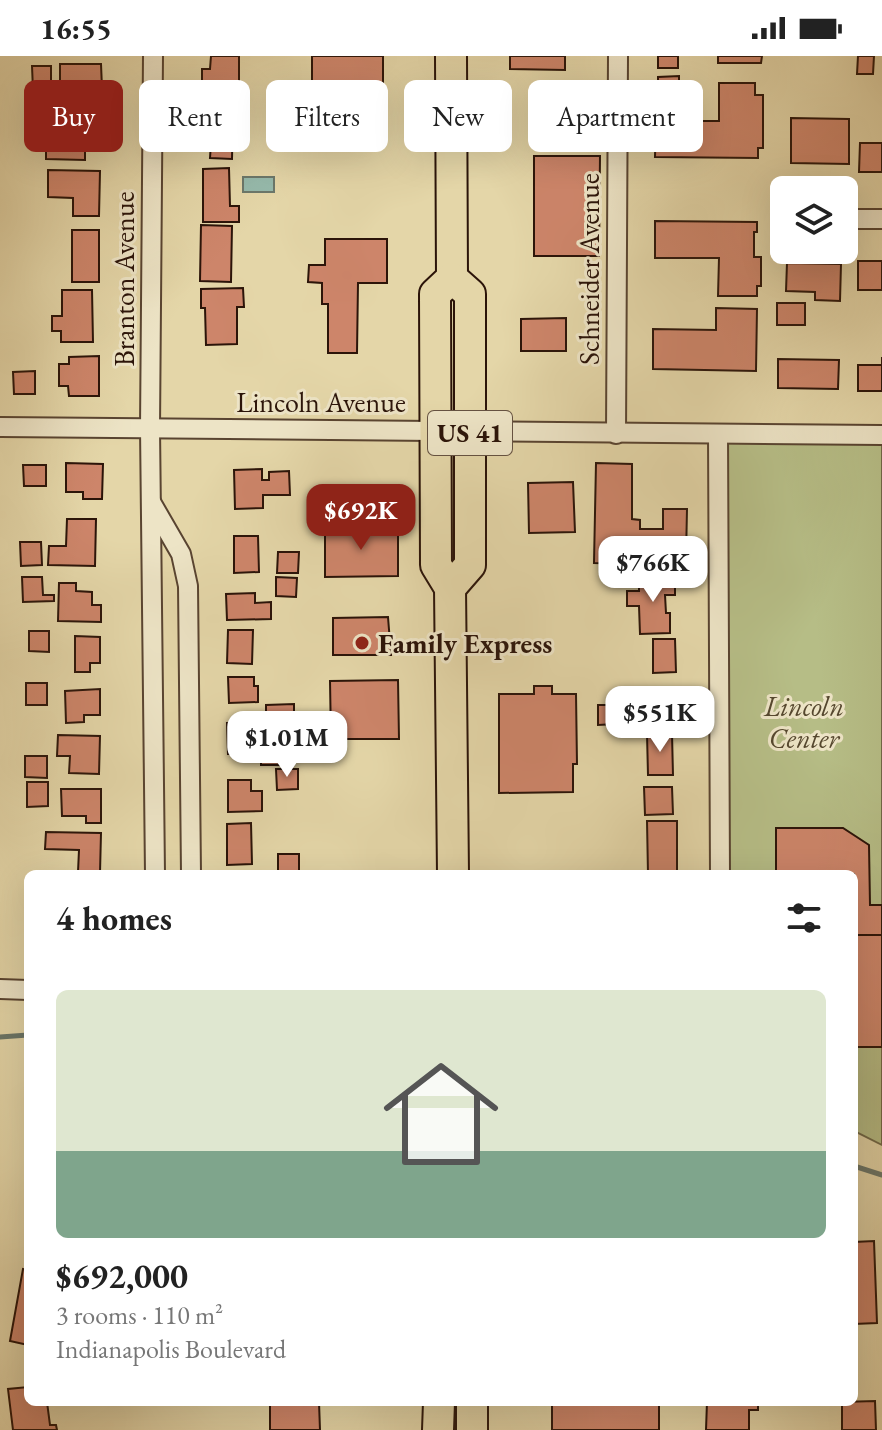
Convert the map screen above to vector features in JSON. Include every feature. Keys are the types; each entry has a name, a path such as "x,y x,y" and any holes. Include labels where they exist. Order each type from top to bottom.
{"highway":[{"name":"US 41","path":"451,56 452,278 435,294 436,565 450,588 453,870"},
{"name":"US 41","path":"450,588 470,565 470,294 452,278"},
{"path":"438,1430 439,1406"},
{"path":"472,1406 472,1430"}],"street":[{"name":"Branton Avenue","path":"153,56 150,428 155,870"},
{"name":"Schneider Avenue","path":"616,434 618,56"},
{"path":"858,219 882,219"},
{"name":"Lincoln Avenue","path":"0,427 882,435"},
{"path":"718,434 720,870"},
{"name":"Branton Avenue","path":"151,502 181,554 188,586 191,870"},
{"path":"0,989 24,990"}],"green space":[{"name":"Lincoln Center","path":"724,441 882,442 882,1145 858,1133 858,870 728,870"}],"shaded area":[{"path":"243,177 274,177 274,192 243,192"}],"building":[{"path":"211,56 239,56 239,80 202,80 202,69 210,69"},
{"path":"312,56 383,56 383,80 312,80"},
{"path":"510,56 565,56 565,70 510,69"},
{"path":"658,56 678,56 678,68 658,68"},
{"path":"718,56 762,56 761,63 718,63"},
{"path":"858,56 874,56 873,74 857,74"},
{"path":"60,64 101,64 102,80 60,80"},
{"path":"32,66 51,66 51,80 33,80"},
{"path":"679,76 679,80 658,80 658,77"},
{"path":"719,83 755,83 755,95 763,95 763,148 758,148 758,158 655,157 655,152 703,152 703,121 719,121"},
{"path":"791,118 849,119 849,164 791,163"},
{"path":"860,143 882,143 882,172 859,172"},
{"path":"46,152 85,152 85,160 46,159"},
{"path":"210,152 232,152 232,159 210,158"},
{"path":"534,156 600,156 599,256 534,256"},
{"path":"229,168 230,206 239,206 239,222 203,222 203,169"},
{"path":"48,170 100,171 99,216 73,216 73,198 48,197"},
{"path":"655,221 757,222 754,257 761,257 761,286 757,286 757,296 718,296 719,258 655,258"},
{"path":"201,225 232,226 231,282 200,281"},
{"path":"72,230 99,230 99,282 72,282"},
{"path":"325,239 387,239 387,283 358,283 357,353 328,353 328,304 322,304 322,283 308,282 309,265 325,265"},
{"path":"858,261 882,261 882,290 858,290"},
{"path":"787,264 841,264 840,301 815,300 815,292 786,291"},
{"path":"243,288 244,307 237,307 237,344 206,345 201,289"},
{"path":"62,290 92,290 93,342 61,342 61,331 52,331 52,316 62,316"},
{"path":"777,303 805,303 805,325 777,325"},
{"path":"716,308 757,309 756,371 653,369 653,329 716,330"},
{"path":"566,318 566,351 521,351 521,319"},
{"path":"99,356 99,396 69,396 68,386 59,386 59,364 69,364 69,357"},
{"path":"778,359 839,360 838,389 778,388"},
{"path":"858,365 882,365 882,391 858,391"},
{"path":"35,371 35,394 14,394 13,372"},
{"path":"66,463 103,464 102,499 83,499 83,492 66,492"},
{"path":"596,463 632,464 632,519 640,520 640,529 663,529 663,509 687,509 686,557 632,556 632,564 594,563"},
{"path":"23,465 46,465 46,486 24,486"},
{"path":"262,469 262,480 269,480 269,472 289,471 290,495 263,495 263,508 235,509 234,470"},
{"path":"573,482 575,532 529,533 528,483"},
{"path":"67,519 96,519 95,566 48,565 49,546 66,546"},
{"name":"Family Express","path":"325,527 398,527 398,576 325,577"},
{"path":"234,536 258,536 259,572 234,573"},
{"path":"20,542 41,542 42,565 21,566"},
{"path":"278,552 299,552 298,573 277,573"},
{"path":"22,577 42,577 43,595 54,595 54,601 23,602"},
{"path":"276,577 297,578 296,597 276,596"},
{"path":"675,578 675,595 665,595 666,613 670,613 670,633 640,634 639,606 627,606 627,591 639,591 639,579"},
{"path":"59,583 76,583 76,591 92,592 92,605 101,605 101,622 58,621"},
{"path":"255,593 255,603 271,602 271,619 227,620 226,594"},
{"name":"Family Express","path":"388,617 391,655 333,655 333,618"},
{"path":"228,630 253,630 252,664 227,663"},
{"path":"29,631 49,631 49,652 29,651"},
{"path":"75,636 100,637 100,663 90,663 90,672 75,672"},
{"path":"653,639 675,639 676,672 653,673"},
{"path":"228,677 254,677 254,686 258,686 258,702 229,703"},
{"path":"398,680 399,739 331,739 330,681"},
{"path":"26,683 47,683 47,705 26,705"},
{"path":"534,686 552,686 552,694 576,694 577,764 573,764 573,792 499,793 499,694 534,694"},
{"path":"636,687 675,688 674,715 652,715 652,709 636,709"},
{"path":"100,689 100,715 84,715 84,722 66,723 65,691"},
{"path":"294,704 294,716 266,717 266,705"},
{"path":"598,705 615,705 616,724 598,725"},
{"path":"259,722 260,753 228,754 227,723"},
{"path":"647,734 672,734 673,775 648,775"},
{"path":"58,735 100,736 99,774 69,773 70,756 57,756"},
{"path":"261,743 283,743 283,765 261,765"},
{"path":"25,756 47,756 47,778 25,777"},
{"path":"276,769 298,769 298,789 277,790"},
{"path":"228,780 251,780 251,791 262,791 262,811 228,812"},
{"path":"27,782 48,782 48,806 27,807"},
{"path":"644,787 672,787 673,814 645,815"},
{"path":"61,789 101,789 101,823 86,823 86,816 62,816"},
{"path":"647,821 677,821 677,870 648,870"},
{"path":"251,823 252,864 227,865 227,824"},
{"path":"776,828 843,828 869,845 870,905 882,905 882,935 858,935 858,870 776,870"},
{"path":"46,832 101,833 100,870 78,870 79,850 45,849"},
{"path":"278,854 299,854 299,870 278,870"},
{"path":"858,935 882,935 882,1047 858,1047"},
{"path":"874,1241 877,1323 858,1324 858,1242"},
{"path":"23,1269 24,1344 10,1341"},
{"path":"24,1387 24,1406 48,1406 50,1425 56,1425 57,1430 13,1430 8,1389"},
{"path":"875,1401 876,1430 842,1430 842,1406 858,1406 858,1402"},
{"path":"270,1406 319,1406 320,1430 270,1430"},
{"path":"552,1406 659,1406 659,1430 552,1430"},
{"path":"707,1406 758,1406 758,1410 749,1410 749,1430 706,1430"}],"waterway":[{"path":"0,1037 24,1035"},
{"path":"858,1167 882,1175"}],"place":[{"name":"Family Express","path":"362,643"}]}
